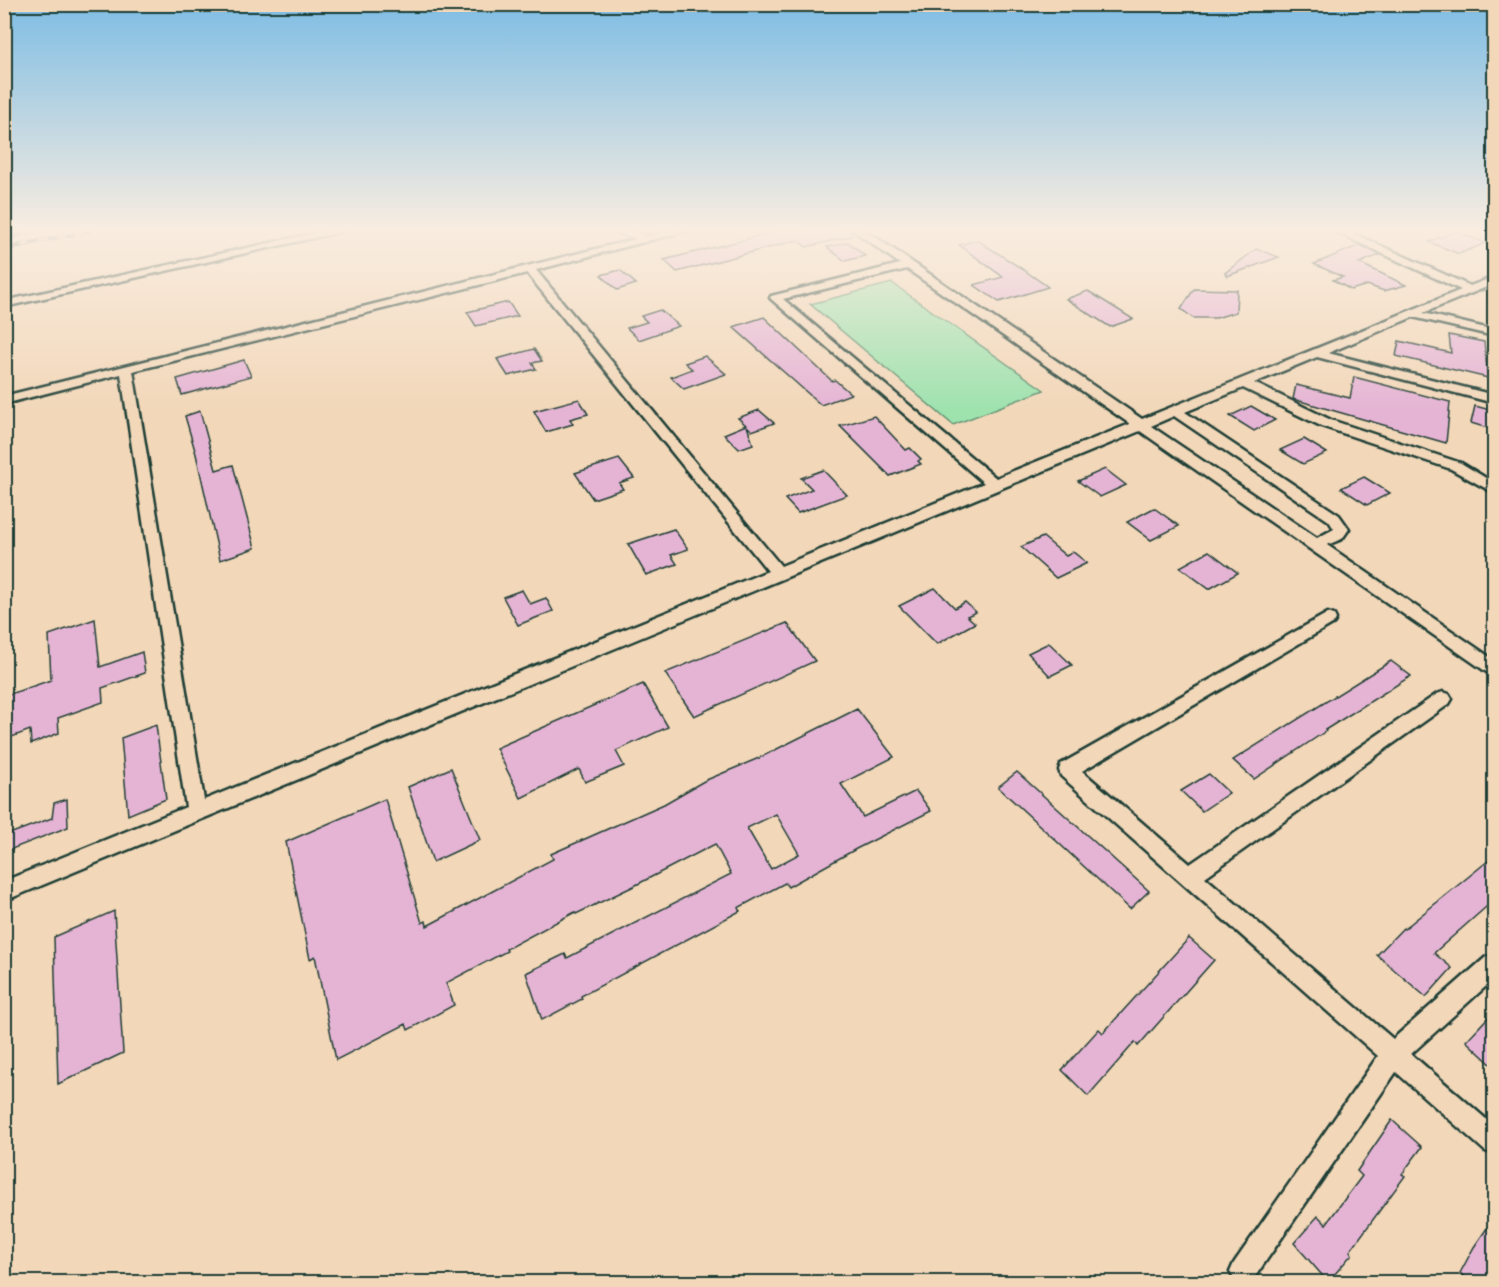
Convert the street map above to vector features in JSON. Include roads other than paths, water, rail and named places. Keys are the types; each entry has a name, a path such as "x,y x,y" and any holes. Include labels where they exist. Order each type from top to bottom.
{"street":[{"path":"4,304 68,290"},
{"path":"4,400 445,290"},
{"path":"546,290 780,573"},
{"path":"807,290 775,298 995,485"},
{"path":"945,290 1494,668"},
{"path":"4,891 1470,290"},
{"path":"1412,314 1494,333"},
{"path":"1316,353 1494,399"},
{"path":"127,370 196,812"},
{"path":"1243,383 1326,423 1445,461 1494,489"},
{"path":"1175,411 1334,518 1341,529 1337,535 1315,545"},
{"path":"1328,618 1068,771 1494,1142"},
{"path":"1190,876 1443,699"},
{"path":"1242,1272 1394,1054 1494,966"}]}
